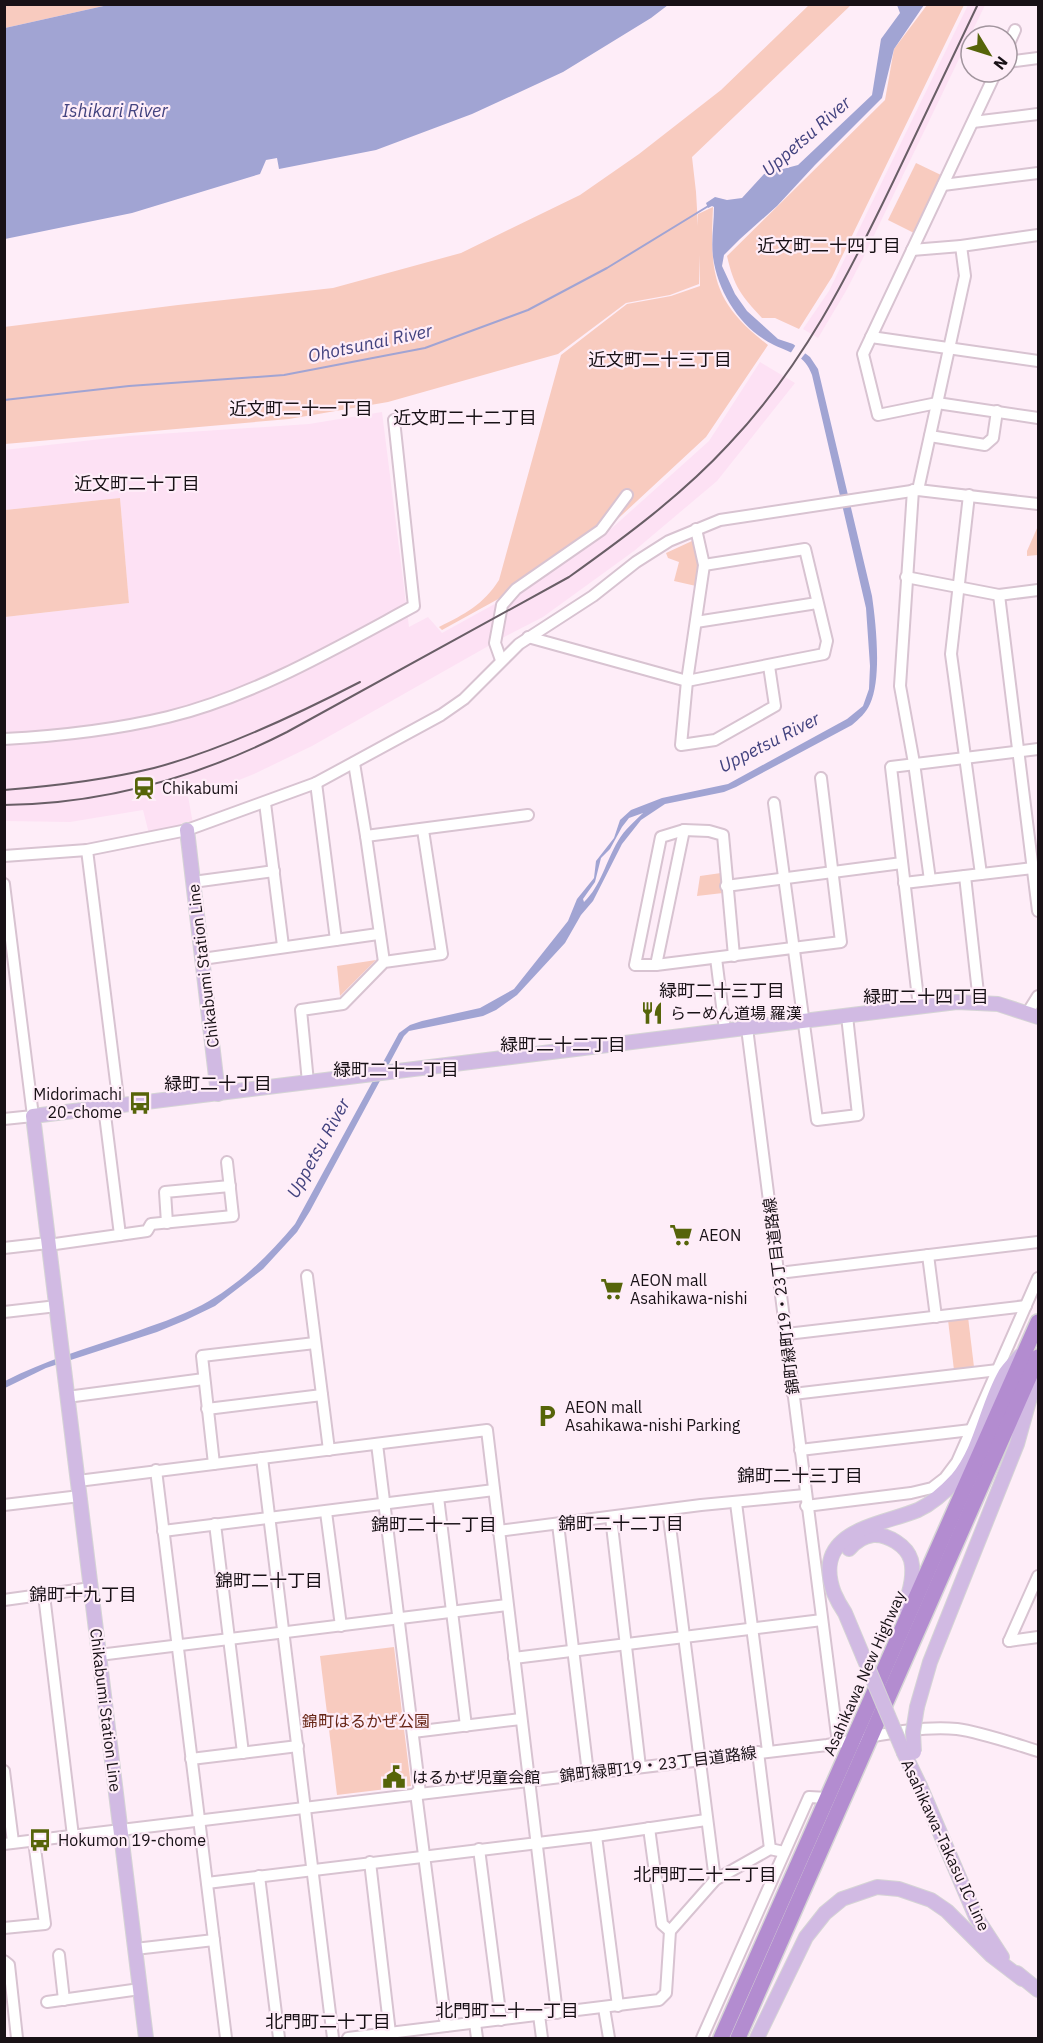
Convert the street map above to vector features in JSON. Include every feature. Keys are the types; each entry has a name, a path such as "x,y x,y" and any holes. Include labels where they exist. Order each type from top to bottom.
{"highway":[{"name":"Asahikawa New Highway","path":"738,2038 863,1737 1033,1351 1038,1322"},
{"name":"Asahikawa New Highway","path":"721,2038 828,1798 863,1737 866,1713 1033,1351"}],"main road":[{"name":"Chikabumi Station Line","path":"187,830 218,1094"},
{"path":"57,1306 33,1116 919,1007 979,1002 998,1004 1033,1014"},
{"name":"Chikabumi Station Line","path":"57,1306 146,2038"},
{"name":"Asahikawa-Takasu IC Line","path":"1033,1351 1005,1374 971,1456 949,1488 921,1508 860,1529 845,1539 836,1549 830,1562 830,1575 834,1593 909,1753 920,1786 976,1917 997,1951 1022,1979 1038,1990"},
{"path":"909,1753 917,1707 930,1662 1017,1444 1038,1367"},
{"name":"Asahikawa-Takasu IC Line","path":"845,1613 838,1589 837,1570 842,1555 853,1544 874,1535 891,1539 901,1546 910,1558 912,1572 910,1592 883,1660 866,1713"},
{"path":"757,2038 806,1936 825,1912 842,1899 877,1887 899,1889 931,1900 947,1911 992,1956 1022,1979"}],"street":[{"path":"1019,60 1038,58"},
{"path":"990,84 863,354 878,415 937,402 1038,418"},
{"path":"973,122 1038,114"},
{"path":"943,185 1038,173"},
{"path":"912,250 961,246 1038,235"},
{"path":"930,880 914,764 900,686 906,577 915,490 930,436 965,276 961,246"},
{"path":"870,337 1038,361"},
{"path":"930,436 985,445 993,438 997,411"},
{"path":"4,739 63,736 170,717 235,695 285,674 414,606 394,420"},
{"path":"4,856 87,850 187,830 316,783 441,715 482,683 501,660 528,637 593,596 636,562 669,541 720,520 915,490 1038,504"},
{"path":"501,660 495,643 502,605 516,589 601,530 627,495"},
{"path":"969,495 951,654 981,874"},
{"path":"696,529 704,565 687,681 681,745 715,740 776,706 769,666"},
{"path":"528,637 687,681 824,654 827,641 805,549 704,565"},
{"path":"906,577 999,594 1038,590"},
{"path":"999,594 1038,911"},
{"path":"696,622 817,603"},
{"path":"919,1007 891,767 1038,749"},
{"path":"354,763 384,962"},
{"path":"734,956 723,835 709,831 684,830 661,837 635,965 656,965 734,956 793,949 841,942 821,778"},
{"path":"316,783 336,940"},
{"path":"264,802 283,946"},
{"path":"774,802 817,1120 858,1115 847,1016"},
{"path":"366,836 528,815"},
{"path":"308,1082 301,1010 342,1004 384,962 442,954 423,830"},
{"path":"656,965 684,830"},
{"path":"87,850 118,1106"},
{"path":"726,886 902,863"},
{"path":"904,883 1033,868"},
{"path":"193,882 274,871"},
{"path":"964,876 979,1002"},
{"path":"4,1119 33,1116 5,884"},
{"path":"202,959 378,934"},
{"path":"716,958 725,1030"},
{"path":"1033,1014 1038,996"},
{"name":"錦町緑町19・23丁目道路線","path":"747,1028 838,1743"},
{"path":"104,1107 120,1234"},
{"path":"4,1248 147,1231 151,1224 233,1216 226,1162"},
{"path":"167,1223 165,1192 230,1186"},
{"path":"778,1273 1038,1242"},
{"path":"928,1255 936,1317"},
{"path":"307,1276 329,1450"},
{"path":"498,1531 736,1503 911,1493 932,1488 945,1478 957,1462 1038,1278"},
{"path":"4,1312 57,1306"},
{"path":"787,1334 1026,1306"},
{"path":"214,1464 202,1356 315,1343"},
{"path":"793,1394 998,1370"},
{"path":"67,1397 204,1379"},
{"path":"207,1409 322,1395"},
{"path":"78,1481 487,1430 557,2013"},
{"path":"800,1450 971,1430"},
{"path":"377,1444 413,1732 418,1793 446,2026"},
{"path":"262,1458 333,2038"},
{"path":"156,1470 226,2038"},
{"path":"163,1531 494,1490"},
{"path":"4,1505 80,1496"},
{"path":"438,1497 466,1726"},
{"path":"736,1503 752,1629 770,1849"},
{"path":"668,1510 715,1880"},
{"path":"326,1512 341,1626"},
{"path":"611,1517 640,1767"},
{"path":"215,1524 243,1753"},
{"path":"558,1524 588,1773"},
{"path":"1038,1576 1010,1641 1038,1637"},
{"path":"4,1600 91,1588"},
{"path":"44,1595 73,1836"},
{"path":"99,1655 507,1605"},
{"path":"513,1658 822,1620"},
{"path":"413,1732 521,1719"},
{"name":"錦町緑町19・23丁目道路線","path":"9,1843 838,1743 863,1737 931,1728 959,1729 1038,1751"},
{"path":"191,1760 298,1746"},
{"path":"4,1771 9,1843"},
{"path":"702,2038 809,1797 828,1798"},
{"path":"207,1882 596,1836 706,1820"},
{"path":"649,1828 662,1924 670,1931"},
{"path":"596,1836 618,2006"},
{"path":"4,1928 45,1924 34,1840"},
{"path":"479,1849 501,2020"},
{"path":"348,2038 390,2033 415,2035 446,2026 659,2000 666,1993 670,1931 715,1880 770,1849 784,1852"},
{"path":"370,1862 390,2033"},
{"path":"259,1876 279,2038"},
{"path":"135,1949 214,1940"},
{"path":"59,1955 64,2000"},
{"path":"4,1961 9,1965 17,2038"},
{"path":"47,2002 140,1989"},
{"path":"604,2008 609,2038"},
{"path":"539,2015 542,2038"},
{"path":"475,2023 477,2038"}],"shaded area":[{"path":"968,5 985,5 976,24 959,24 959,59 864,256 818,338 803,329 829,291"},
{"path":"760,362 795,383 717,481 634,551 543,617 312,746 254,774 219,788 188,796 193,824 149,834 143,810 70,822 5,821 5,617 129,603 120,498 5,510 4,450 128,436 309,424 382,412 409,627 428,617 442,633 549,574 612,528 709,441"}],"green space":[{"path":"4,5 108,5 5,28"},
{"path":"809,5 851,5 692,157 698,226 698,214 713,207 712,251 718,285 735,315 768,345 706,437 609,527 547,572 442,630 439,627 473,608 487,596 499,580 561,355 627,304 671,296 700,286 699,255 699,284 670,295 626,303 558,354 388,402 289,419 5,444 4,327 333,288 461,253 580,195 639,154 721,90"},
{"path":"927,5 964,5 832,277 799,329 775,318 762,318 739,290 732,276 727,256 885,100 894,49"},
{"path":"916,163 941,175 914,233 888,220"},
{"path":"120,498 129,603 5,617 5,510"},
{"path":"1038,526 1038,555 1027,556 1027,551"},
{"path":"692,541 695,542 699,564 696,586 674,581 679,562 668,558 666,553"},
{"path":"721,873 723,893 697,896 700,876"},
{"path":"376,960 340,996 337,966"},
{"path":"968,1317 974,1367 954,1370 948,1320"},
{"name":"錦町はるかぜ公園","path":"394,1647 411,1786 337,1795 320,1656"}],"water":[{"name":"Ishikari River","path":"108,5 668,5 651,18 563,72 472,114 376,150 279,169 277,158 266,160 260,174 132,213 5,239 5,28"},
{"path":"897,5 924,5 894,49 882,98 777,206 724,255 722,266 735,294 747,311 778,339 793,344 810,357 818,369 872,596 877,666 874,693 870,704 852,725 736,787 724,792 665,804 641,820 622,844 593,901 581,915 565,943 517,995 483,1016 409,1031 404,1036 310,1211 297,1232 263,1269 215,1306 186,1320 157,1332 46,1368 5,1388 5,1381 35,1367 193,1309 216,1297 252,1269 295,1224 399,1033 410,1025 422,1021 480,1008 514,989 568,921 577,899 594,878 596,861 614,838 620,820 631,810 662,798 728,784 847,719 863,706 869,689 870,666 866,608 812,375 806,363 751,330 733,308 720,284 716,270 712,251 714,207 708,208 706,203 715,197 727,200 742,198 764,174 798,165 872,95 881,39 900,13","holes":["643,813 621,837 595,889 584,902 583,899 595,882 601,858 610,849 629,818"]}],"pier":[{"path":"797,343 807,351 800,360 790,354"}],"waterway":[{"name":"Ohotsunai River","path":"4,400 129,386 284,375 425,348 528,310 607,268 710,205"}],"railway":[{"path":"4,805 78,800 150,785 185,775 254,748 569,577 652,515 692,481 729,444 780,383 802,352 859,251 978,4"},
{"path":"4,790 98,779 154,768 259,730 360,682"}],"place":[{"name":"Chikabumi","path":"144,788"},
{"name":"らーめん道場 羅漢","path":"652,1013"},
{"name":"Midorimachi 20-chome","path":"140,1103"},
{"name":"AEON","path":"681,1235"},
{"name":"AEON mall Asahikawa-nishi","path":"612,1289"},
{"name":"AEON mall Asahikawa-nishi Parking","path":"547,1416"},
{"name":"はるかぜ児童会館","path":"394,1777"},
{"name":"Hokumon 19-chome","path":"40,1840"}],"district":[{"name":"近文町二十四丁目","path":"829,245"},
{"name":"近文町二十三丁目","path":"660,359"},
{"name":"近文町二十一丁目","path":"301,408"},
{"name":"近文町二十二丁目","path":"465,417"},
{"name":"近文町二十丁目","path":"137,483"},
{"name":"緑町二十三丁目","path":"722,990"},
{"name":"緑町二十四丁目","path":"926,996"},
{"name":"緑町二十二丁目","path":"563,1044"},
{"name":"緑町二十一丁目","path":"396,1069"},
{"name":"緑町二十丁目","path":"218,1083"},
{"name":"錦町二十三丁目","path":"800,1475"},
{"name":"錦町二十二丁目","path":"621,1523"},
{"name":"錦町二十一丁目","path":"434,1524"},
{"name":"錦町二十丁目","path":"269,1580"},
{"name":"錦町十九丁目","path":"83,1594"},
{"name":"北門町二十二丁目","path":"705,1874"},
{"name":"北門町二十一丁目","path":"507,2010"},
{"name":"北門町二十丁目","path":"328,2021"}],"water label":[{"name":"Uppetsu River","path":"806,136"},
{"name":"Uppetsu River","path":"769,742"},
{"name":"Uppetsu River","path":"318,1148"}]}
